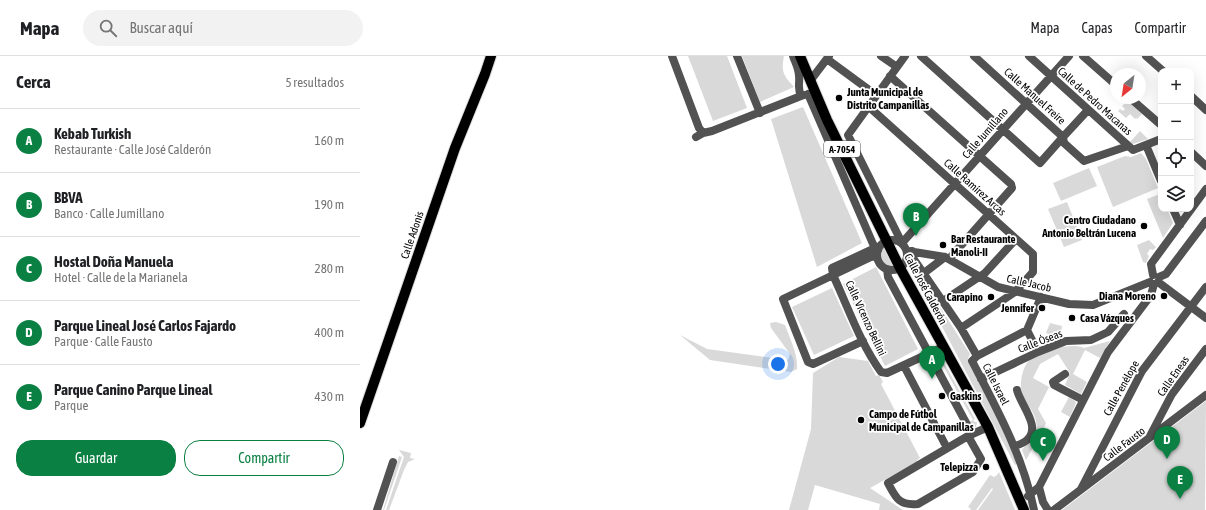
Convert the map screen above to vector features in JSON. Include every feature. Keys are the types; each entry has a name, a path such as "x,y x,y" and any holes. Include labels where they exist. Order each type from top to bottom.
{"main road":[{"name":"Calle Adonis","path":"360,423 452,155 491,56"},
{"name":"Calle José Calderón","path":"800,56 810,81 808,94 827,120 900,268 988,427 1023,506"}],"street":[{"path":"672,56 699,128 700,135 808,94 798,85 798,71 793,56"},
{"path":"737,56 760,113"},
{"path":"881,56 897,67"},
{"path":"902,243 848,135 905,56"},
{"path":"921,56 1040,163 1064,137"},
{"name":"Calle Manuel Freire","path":"974,56 1064,137"},
{"name":"Calle de Pedro Macanas","path":"1029,56 1128,146"},
{"name":"Calle Jumillano","path":"902,243 1069,56"},
{"path":"1083,56 1110,80"},
{"path":"1146,56 1160,68"},
{"path":"810,81 828,57 876,95"},
{"path":"890,76 1011,184 1012,188 990,214 947,258 924,273"},
{"name":"Calle José Calderón","path":"808,94 878,253 880,263 887,269"},
{"path":"1194,99 1206,110"},
{"path":"1137,104 1158,122"},
{"name":"Calle Ramírez Arcas","path":"868,106 1033,254 1033,272 1015,292 961,328"},
{"name":"Calle Manuel Freire","path":"1088,110 1064,137 1064,143 1084,161 1128,146"},
{"path":"1128,146 1133,150 1158,140"},
{"path":"1146,145 1159,176"},
{"path":"1194,155 1206,166"},
{"path":"1023,506 1031,494 1039,487 1108,352 1151,295 1155,280 1151,264 1206,189"},
{"path":"1174,212 1180,225"},
{"name":"Calle Jacob","path":"910,251 947,258 978,277 998,287 1015,292 1069,304 1093,304 1155,280 1166,274 1206,221"},
{"path":"943,301 985,273 1016,239"},
{"path":"863,341 813,364 808,362 783,299 833,275 832,268 870,250 878,253 880,246 887,240 897,240 902,243"},
{"name":"Calle Israel","path":"902,243 910,251 913,258 961,328 977,356 972,361 1015,446 1031,494 1034,510"},
{"path":"910,251 906,261 900,268 887,269 888,278 929,354 970,435 980,459 973,472 918,504 908,505 897,499 888,483 970,435 988,427"},
{"name":"Calle Vicenzo Bellini","path":"833,275 863,341 881,372 888,373 943,347"},
{"path":"1155,280 1206,318"},
{"name":"Calle Penélope","path":"1082,489 1139,376 1206,286"},
{"path":"977,356 1027,330 1041,298"},
{"name":"Calle Óseas","path":"981,379 1038,352 1066,341 1091,340 1108,332 1124,314"},
{"path":"1027,330 1038,352"},
{"name":"Calle Eneas","path":"1149,439 1172,394 1206,349"},
{"path":"904,366 948,448"},
{"path":"1064,374 1052,382 1054,385 1083,400"},
{"path":"1015,446 1027,440 1031,432 1031,418 1018,398 1017,390"},
{"name":"Calle Fausto","path":"1054,510 1206,395"},
{"path":"377,510 393,462"},
{"path":"1039,487 1043,502 1048,510"}],"shaded area":[{"path":"688,56 727,56 747,108 713,121"},
{"path":"742,56 784,56 783,70 787,79 794,87 760,102"},
{"path":"1124,104 1130,104 1142,114 1137,119 1130,114 1126,118 1118,111 1120,109 1123,111 1125,109 1122,106"},
{"path":"803,107 862,243 817,267 771,119"},
{"path":"1140,131 1148,139 1133,144 1130,142"},
{"path":"1141,153 1146,159 1158,188 1113,207 1097,167 1125,156 1131,157"},
{"path":"1089,168 1097,186 1061,201 1053,183"},
{"path":"1158,195 1158,212 1168,212 1173,223 1163,238 1147,199"},
{"path":"1067,202 1082,240 1064,247 1048,209"},
{"path":"1149,240 1156,247 1153,250 1150,249 1147,254 1149,256 1146,263 1143,262 1137,245"},
{"path":"883,247 893,267 886,266 881,261 880,254"},
{"path":"876,267 918,349 885,366 843,284"},
{"path":"924,282 970,354 968,359 969,364 1012,445 1018,463 1015,465 920,285"},
{"path":"832,288 854,336 814,355 792,307"},
{"path":"776,322 785,325 795,352 797,369 791,372 710,360 680,335 707,349 788,360 790,354 771,328 770,323"},
{"path":"1050,323 1062,326 1060,338 1049,341 1051,335 1046,333"},
{"path":"1110,341 1100,358 1085,350 1073,374 1087,382 1081,394 1065,385 1070,373 1058,354 1040,364 1033,378 1049,387 1038,409 1046,423 1040,439 1054,447 1051,452 1035,444 1026,460 1022,450 1032,438 1036,430 1035,418 1021,390 1022,376 1027,363 1043,351 1068,346 1084,348"},
{"name":"Campo de Fútbol Municipal de Campanillas","path":"839,357 868,361 876,376 879,375 883,382 881,384 920,458 917,462 870,488 903,510 879,510 880,504 815,485 808,510 789,510 811,429 813,373"},
{"path":"942,359 975,419 973,420 940,360"},
{"path":"1069,397 1076,403 1070,417 1061,412"},
{"path":"1206,401 1205,510 1062,510"},
{"path":"973,420 977,422 976,427 974,428 971,427 969,422"},
{"path":"399,450 411,453 410,458 415,459 408,462 389,510 386,510 404,457"},
{"path":"399,456 402,457 383,510"},
{"path":"999,472 1015,510 978,510 993,489 992,488 976,510 970,510 971,509 968,507 990,475 994,477"}],"place":[{"name":"Junta Municipal de Distrito Campanillas","path":"839,98"},
{"name":"Centro Ciudadano Antonio Beltrán Lucena","path":"1144,226"},
{"name":"BBVA","path":"916,236"},
{"name":"Bar Restaurante Manoli-II","path":"943,245"},
{"name":"Diana Moreno","path":"1164,296"},
{"name":"Carapino","path":"991,297"},
{"name":"Jennifer","path":"1042,308"},
{"name":"Casa Vázques","path":"1072,318"},
{"name":"Kebab Turkish","path":"932,379"},
{"name":"Gaskins","path":"942,396"},
{"name":"Campo de Fútbol Municipal de Campanillas","path":"861,420"},
{"name":"Parque Lineal José Carlos Fajardo","path":"1167,459"},
{"name":"Hostal Doña Manuela","path":"1043,461"},
{"name":"Telepizza","path":"986,467"},
{"name":"Parque Canino Parque Lineal","path":"1180,499"}]}
